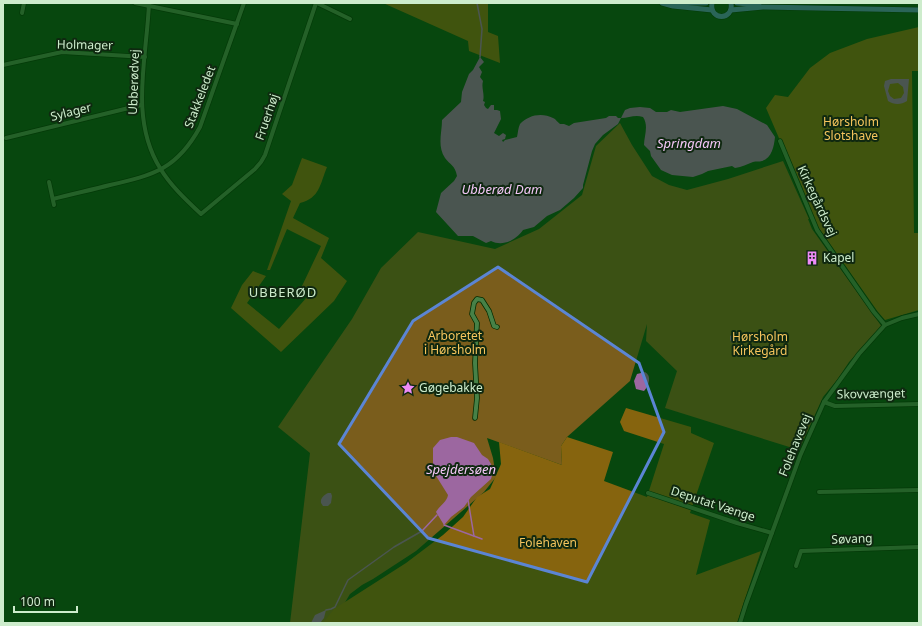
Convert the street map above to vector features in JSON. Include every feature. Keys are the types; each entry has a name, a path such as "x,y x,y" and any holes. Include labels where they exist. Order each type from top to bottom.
{"main road":[{"path":"666,3 673,6 712,10"},
{"path":"678,3 706,3"},
{"path":"712,3 712,10 716,15 721,17 728,14 731,10 731,3"},
{"path":"737,3 763,7"},
{"path":"731,10 763,7 919,10"}],"street":[{"path":"22,13 24,3"},
{"path":"135,3 237,24"},
{"name":"Stakkeledet","path":"53,199 151,175 175,160 186,149 200,128 244,3"},
{"name":"Fruerhøj","path":"201,214 255,169 265,155 317,3 350,19"},
{"name":"Ubberødvej","path":"149,5 144,57 142,105 146,137 161,170 201,214"},
{"name":"Holmager","path":"3,65 62,52 144,57"},
{"name":"Sylager","path":"6,138 142,105"},
{"name":"Kirkegårdsvej","path":"780,141 817,230 885,325"},
{"path":"49,182 54,205"},
{"path":"475,418 477,398 475,364 477,323 472,314 476,300 482,300 489,311 494,326 497,327"},
{"name":"Folehavevej","path":"740,623 800,456 824,402 859,354 885,325 902,318 919,314"},
{"name":"Skovvænget","path":"824,402 835,406 919,404"},
{"path":"819,492 919,490"},
{"name":"Deputat Vænge","path":"648,493 737,523 772,533"},
{"name":"Søvang","path":"796,566 801,550 919,547"},
{"path":"753,570 758,572"}],"highlighted area":[{"path":"498,267 639,363 664,432 587,582 428,538 339,444 413,321"}],"green space":[{"path":"383,3 488,3 488,32 498,36 500,63 469,51 468,41"},
{"name":"Hørsholm Slotshave","path":"919,27 919,71 912,71 914,233 919,233 919,310 885,320 816,224 766,108 775,95 788,97 810,68 830,53 867,39"},
{"name":"Arboretet i Hørsholm","path":"620,123 652,176 669,185 687,190 728,179 783,161 812,229 882,327 849,362 823,397 799,450 665,408 677,371 646,341 647,324 630,381 567,437 561,446 562,465 487,438 493,458 496,477 484,492 416,551 350,594 337,616 330,623 290,623 310,453 278,427 352,319 381,268 418,232 495,249 539,229 582,195 596,146"},
{"path":"302,158 327,167 318,190 312,198 300,203 293,218 329,238 321,258 347,281 334,301 281,352 231,308 242,285 253,271 266,276 247,303 279,329 307,297 302,286 321,246 287,229 270,270 267,270 291,201 282,194 292,185"},
{"name":"Folehaven","path":"626,408 691,427 691,433 714,443 690,513 710,520 696,575 761,551 737,623 323,623 334,609 406,563 443,535 463,517 477,497 490,489 501,464 499,442 562,465 561,446 567,437 613,452 604,481 647,497 664,444 624,431 620,422"}],"water":[{"name":"Ubberød Dam","path":"480,57 484,62 479,67 482,72 480,77 483,81 482,86 484,96 483,101 485,102 484,105 488,109 491,105 494,105 494,110 500,111 501,119 494,133 499,136 503,133 506,135 505,139 502,140 503,142 505,140 517,137 520,124 527,118 535,115 549,116 560,124 569,126 574,123 606,118 609,116 621,118 618,124 603,135 595,144 583,188 574,198 560,210 547,216 534,227 523,230 517,237 505,243 496,243 491,241 486,243 473,236 458,236 436,212 441,193 454,181 457,176 455,170 445,158 441,149 440,139 442,120 461,102 462,92 469,74"},
{"path":"891,79 909,79 907,101 898,104 888,101 884,86 885,81","holes":["898,83 903,87 904,93 901,98 894,99 890,96 888,91 890,84"]},
{"name":"Springdam","path":"723,106 737,109 767,125 775,137 775,140 770,154 762,161 753,162 738,168 732,166 708,171 693,177 672,175 661,170 651,156 650,151 644,145 646,124 643,117 635,116 621,118 625,110 630,108 650,108 656,112 667,112 671,110 680,112"},
{"path":"737,332 741,333 743,339 732,343 730,336"},
{"path":"645,372 649,378 647,386 644,391 636,389 634,381 637,374"},
{"name":"Spejdersøen","path":"457,437 474,443 482,455 488,459 493,472 491,479 444,525 436,512 446,500 448,495 433,471 433,448 440,440"},
{"path":"328,493 331,493 332,496 331,503 328,506 323,506 321,500"},
{"path":"326,610 324,618 320,623 311,623 315,615"}],"waterway":[{"path":"477,3 482,29 480,57"},
{"path":"468,500 474,536"},
{"path":"326,610 335,607 348,580 394,547 422,531 437,515"},
{"path":"444,525 482,539"}],"place":[{"name":"Kapel","path":"812,258"},
{"name":"Gøgebakke","path":"408,388"}],"district":[{"name":"UBBERØD","path":"283,292"}],"park label":[{"name":"Hørsholm Kirkegård","path":"760,344"}]}
